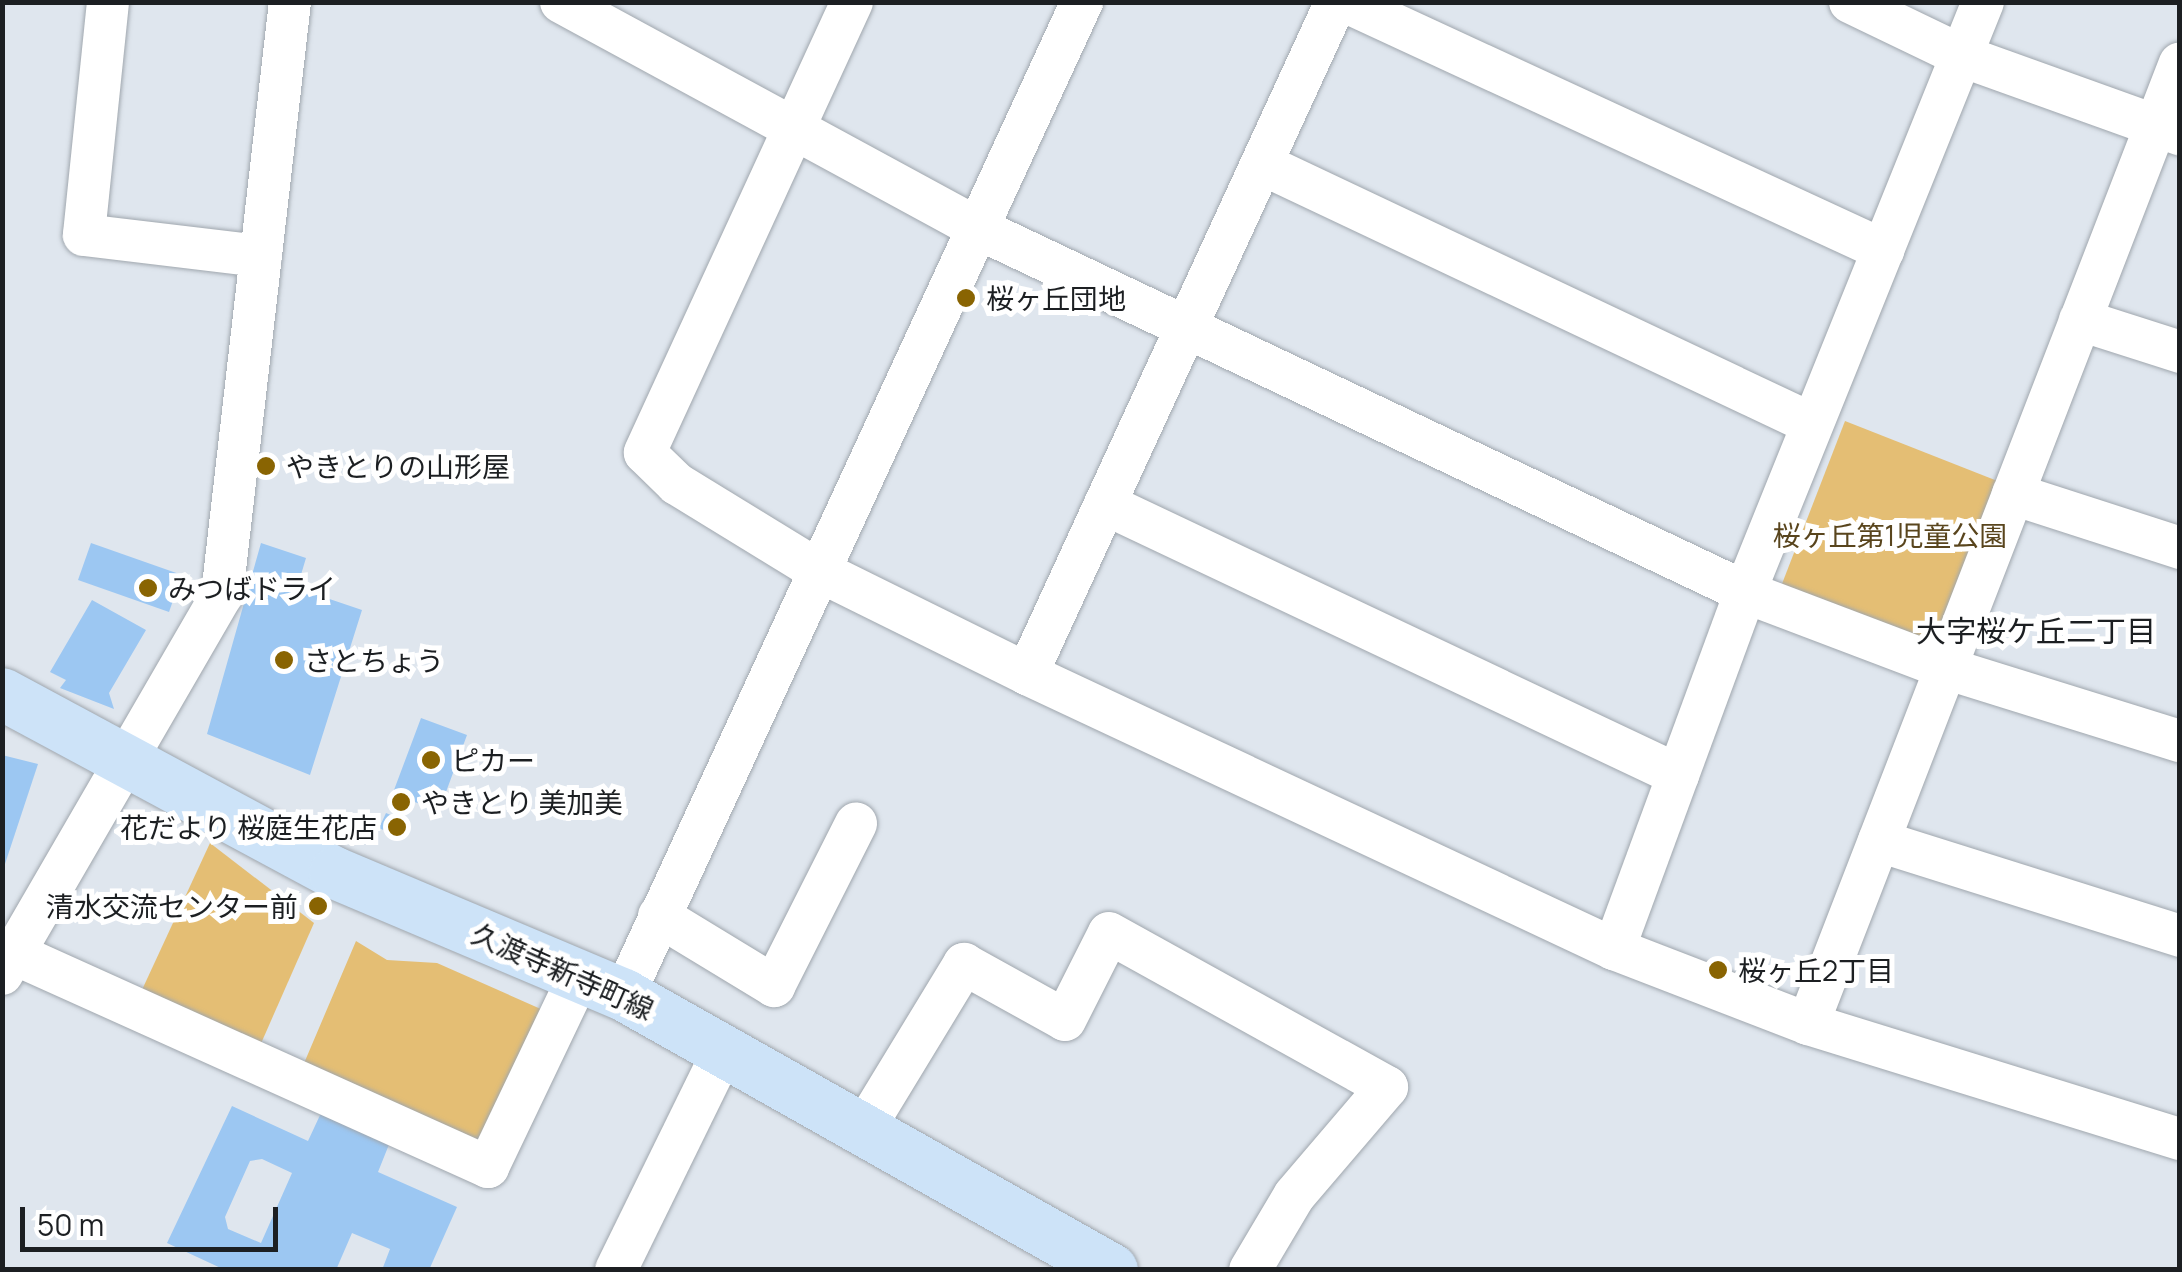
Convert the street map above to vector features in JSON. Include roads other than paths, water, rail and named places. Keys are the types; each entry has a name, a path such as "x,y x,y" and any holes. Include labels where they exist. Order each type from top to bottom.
{"main road":[{"name":"久渡寺新寺町線","path":"2,694 129,766 336,873 601,985 865,1127 1050,1253 1112,1270"}],"street":[{"path":"108,2 84,235 261,256"},
{"path":"290,2 222,595 129,766 9,964 488,1167 601,985 659,916 1082,2"},
{"path":"561,2 977,228 1745,592 1946,668 2180,741"},
{"path":"852,2 645,453 677,484 819,571 1027,674 1614,949 1808,1024 2180,1139"},
{"path":"1027,674 1336,2"},
{"path":"1346,2 1883,250"},
{"path":"1850,2 1962,56 2167,130"},
{"path":"1614,949 1745,592 1983,2"},
{"path":"1808,1024 2080,320 2167,130 2180,63"},
{"path":"1262,164 1812,424"},
{"path":"2080,320 2180,352"},
{"path":"2013,494 2180,548"},
{"path":"1106,504 1678,774"},
{"path":"659,916 774,986 856,824"},
{"path":"1878,841 2180,936"},
{"path":"865,1127 964,964 1065,1020 1109,933 1386,1087 1294,1196 1250,1270"},
{"path":"616,1270 724,1050"}],"place":[{"name":"桜ヶ丘団地","path":"966,298"},
{"name":"やきとりの山形屋","path":"266,466"},
{"name":"みつばドライ","path":"148,588"},
{"name":"さとちょう","path":"284,660"},
{"name":"ピカー","path":"431,760"},
{"name":"やきとり 美加美","path":"401,802"},
{"name":"花だより 桜庭生花店","path":"397,827"},
{"name":"清水交流センター前","path":"318,906"},
{"name":"桜ヶ丘2丁目","path":"1718,970"}],"district":[{"name":"大字桜ケ丘二丁目","path":"2036,631"}],"park label":[{"name":"桜ヶ丘第1児童公園","path":"1890,535"}]}
